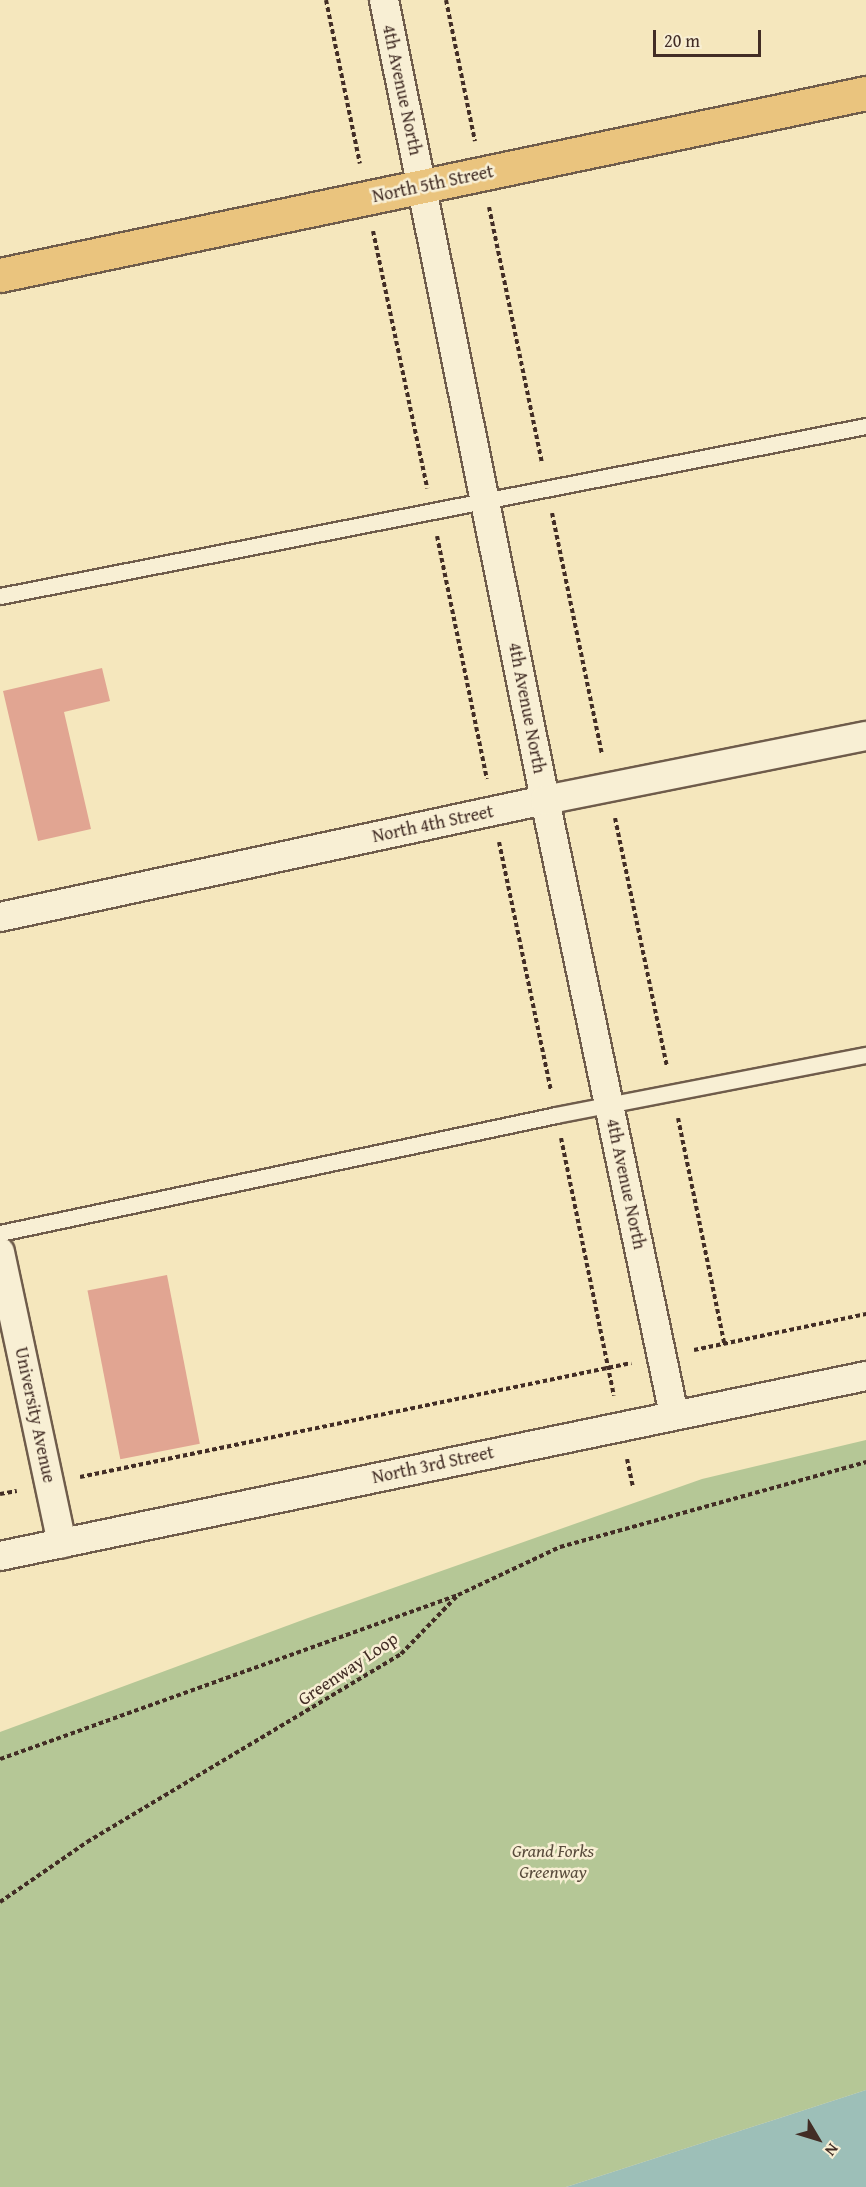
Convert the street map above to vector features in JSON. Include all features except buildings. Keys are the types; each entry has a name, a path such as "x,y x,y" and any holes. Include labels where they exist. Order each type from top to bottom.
{"main road":[{"name":"North 5th Street","path":"0,275 866,93"}],"street":[{"name":"4th Avenue North","path":"384,0 545,800 675,1414"},
{"name":"North 4th Street","path":"0,917 545,800 866,736"},
{"name":"University Avenue","path":"0,1252 62,1543"},
{"name":"North 3rd Street","path":"0,1556 866,1376"}],"lane":[{"path":"0,596 486,504 866,426"},
{"path":"0,1233 609,1104 866,1055"}],"path":[{"path":"326,0 633,1487"},
{"path":"446,0 724,1343"},
{"path":"0,1494 866,1314"},
{"name":"Greenway Loop","path":"0,1902 87,1842 400,1654 458,1595 560,1547 866,1462"},
{"path":"0,1759 458,1595"}],"green space":[{"name":"Grand Forks Greenway","path":"866,1440 866,2090 566,2187 0,2187 0,1732 308,1618 702,1479"}],"water":[{"path":"866,2090 866,2187 566,2187"}]}
